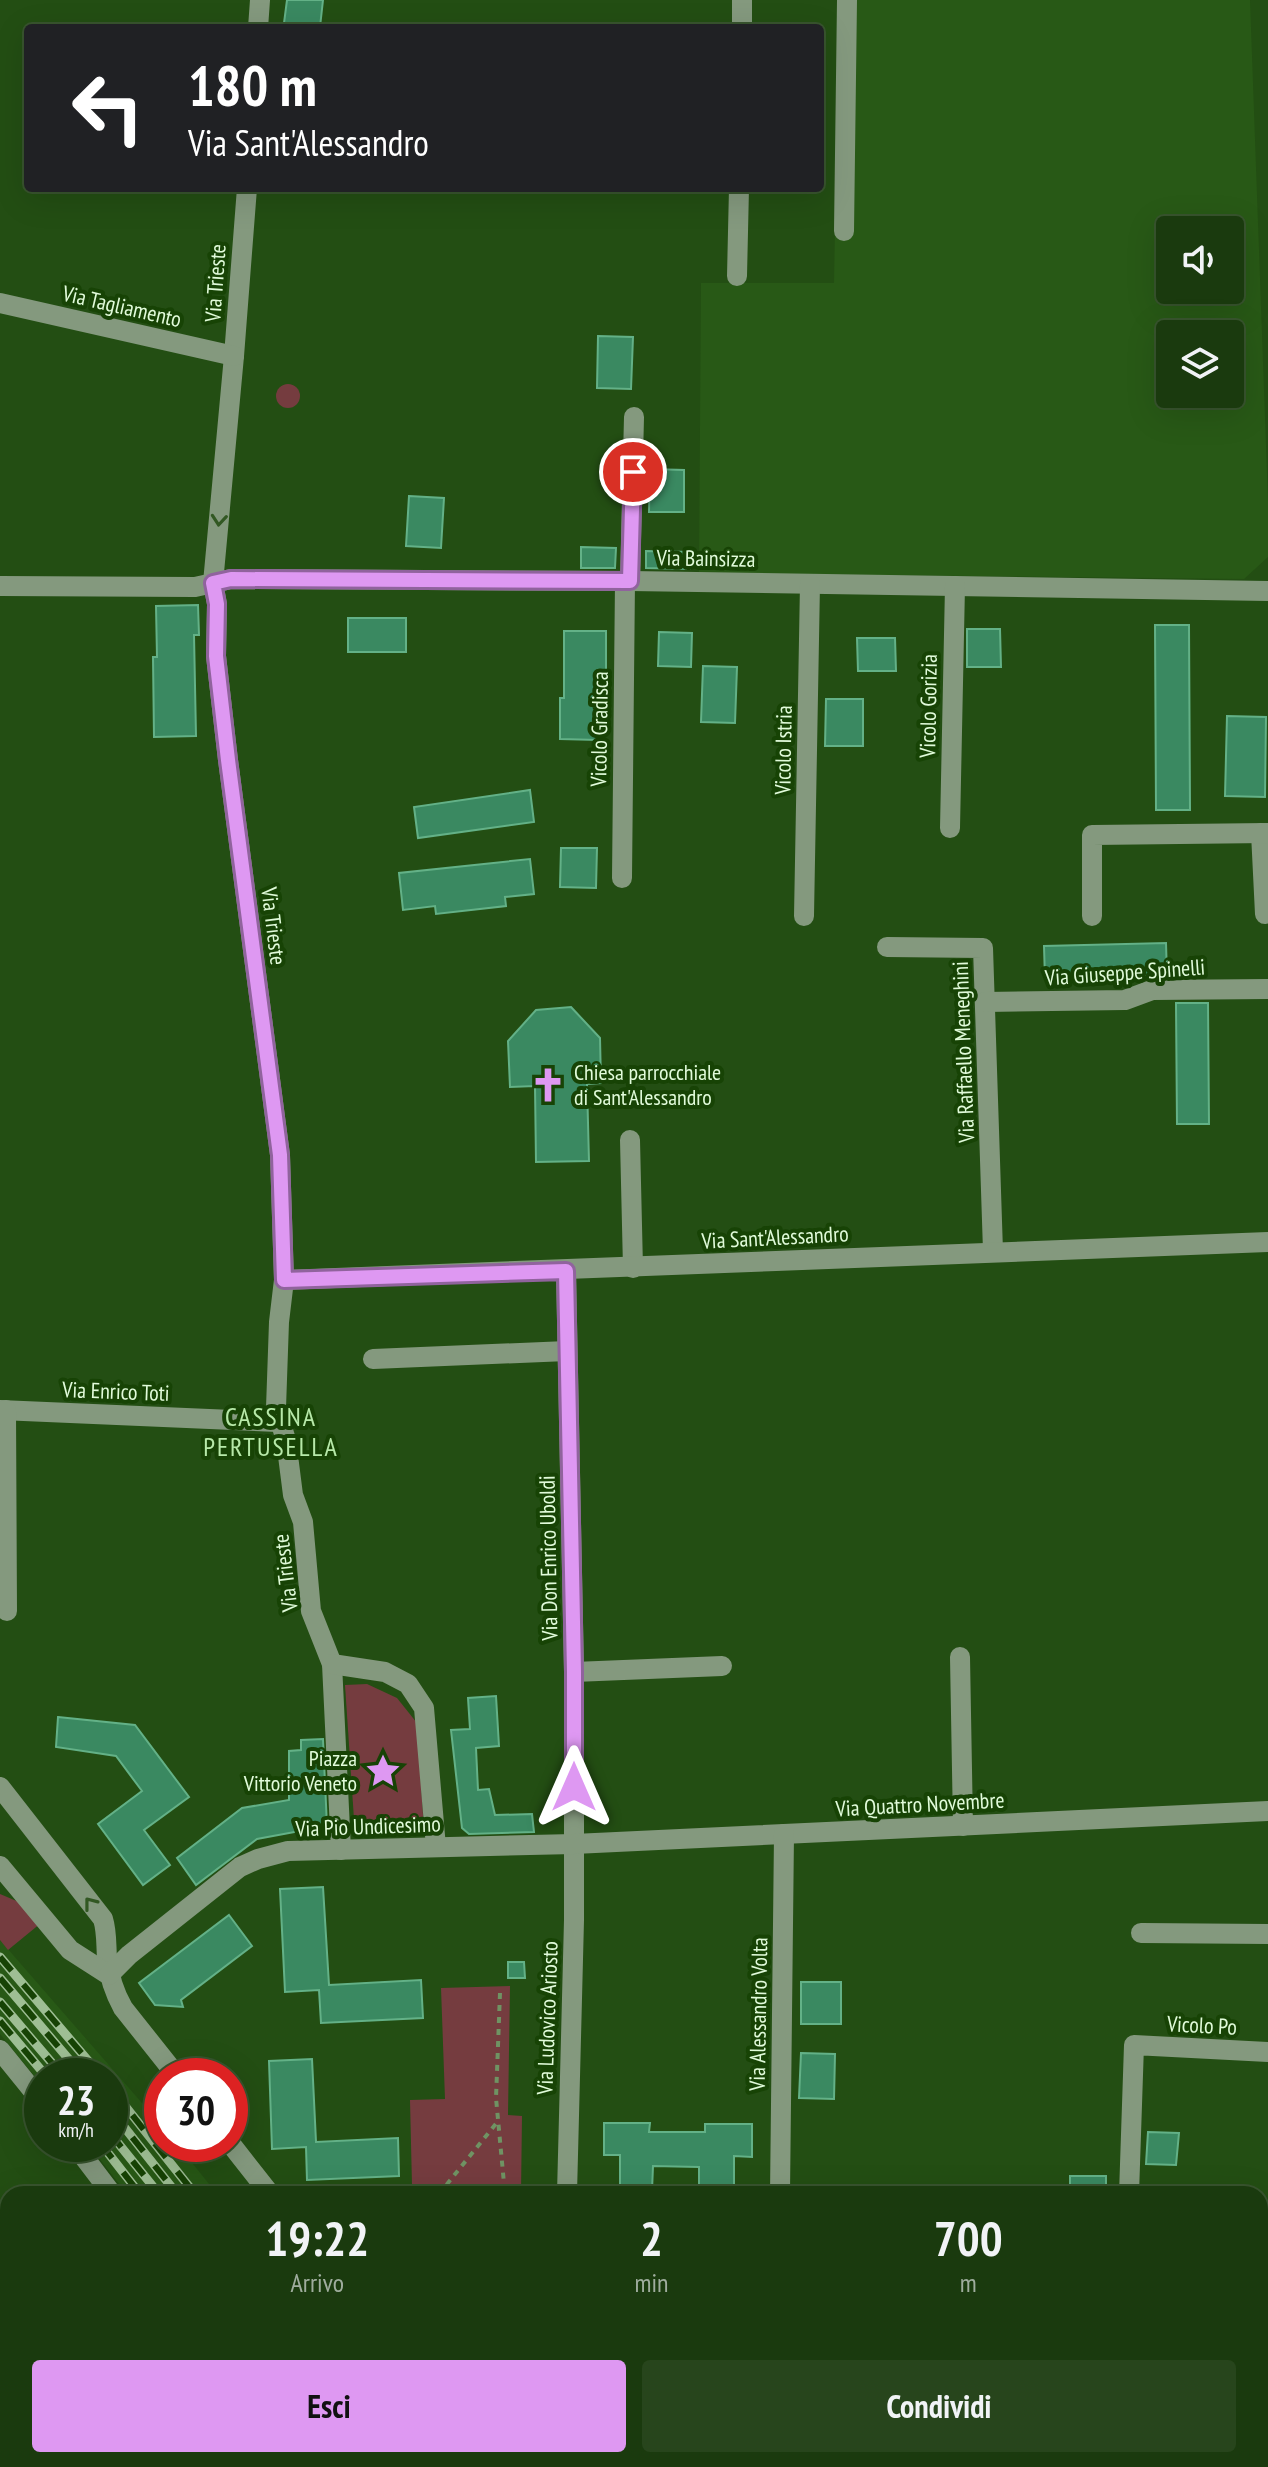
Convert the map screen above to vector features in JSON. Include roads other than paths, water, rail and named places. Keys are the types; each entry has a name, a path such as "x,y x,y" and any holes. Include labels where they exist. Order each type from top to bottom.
{"street":[{"path":"258,24 260,0"},
{"path":"742,0 742,24"},
{"path":"844,231 847,0"},
{"name":"Via Trieste","path":"247,192 213,583 217,604 216,656 280,1155 284,1280 278,1336 276,1408 286,1440 293,1495 303,1522 311,1611 332,1664"},
{"path":"737,276 739,192"},
{"name":"Via Tagliamento","path":"0,303 234,356"},
{"name":"Vicolo Gradisca","path":"622,878 634,417"},
{"name":"Via Bainsizza","path":"0,586 195,587 231,579 628,581 1268,591"},
{"name":"Vicolo Istria","path":"804,916 810,584"},
{"name":"Vicolo Gorizia","path":"950,828 955,586"},
{"path":"1092,916 1092,835 1265,833 1265,914"},
{"name":"Via Raffaello Meneghini","path":"887,947 983,948 993,1251"},
{"name":"Via Giuseppe Spinelli","path":"985,1002 1125,1000 1152,990 1268,989"},
{"path":"630,1140 633,1268"},
{"name":"Via Sant'Alessandro","path":"284,1280 1268,1242"},
{"name":"Via Don Enrico Uboldi","path":"566,1271 574,1672 574,1844"},
{"path":"373,1359 567,1351"},
{"path":"3,1410 7,1611"},
{"name":"Via Enrico Toti","path":"3,1410 278,1422"},
{"path":"960,1657 963,1826"},
{"path":"341,1850 332,1664 385,1672 408,1684 424,1708 436,1847"},
{"path":"574,1672 722,1666"},
{"path":"0,1787 103,1919 109,1975 123,2008 163,2058"},
{"name":"Via Quattro Novembre","path":"574,1844 1268,1811"},
{"name":"Via Alessandro Volta","path":"780,2186 784,1834"},
{"name":"Via Pio Undicesimo","path":"109,1975 129,1955 240,1867 258,1859 288,1851 574,1844"},
{"name":"Via Ludovico Ariosto","path":"567,2186 574,1844"},
{"path":"0,1866 70,1950 109,1975"},
{"path":"1141,1933 1268,1934"},
{"name":"Vicolo Po","path":"1129,2186 1134,2045 1268,2052"},
{"path":"0,2050 24,2080"},
{"path":"88,2162 106,2186"},
{"path":"245,2162 264,2186"}],"railway":[{"path":"0,1957 86,2058"},
{"path":"0,1978 68,2058"},
{"path":"0,2002 48,2058"},
{"path":"0,2021 31,2058"},
{"path":"128,2110 189,2186"},
{"path":"128,2132 171,2186"},
{"path":"128,2155 153,2186"},
{"path":"115,2162 134,2186"}],"place":[{"name":"Chiesa parrocchiale di Sant'Alessandro","path":"548,1085"},
{"name":"Piazza Vittorio Veneto","path":"383,1771"}],"district":[{"name":"CASSINA PERTUSELLA","path":"271,1431"}]}
